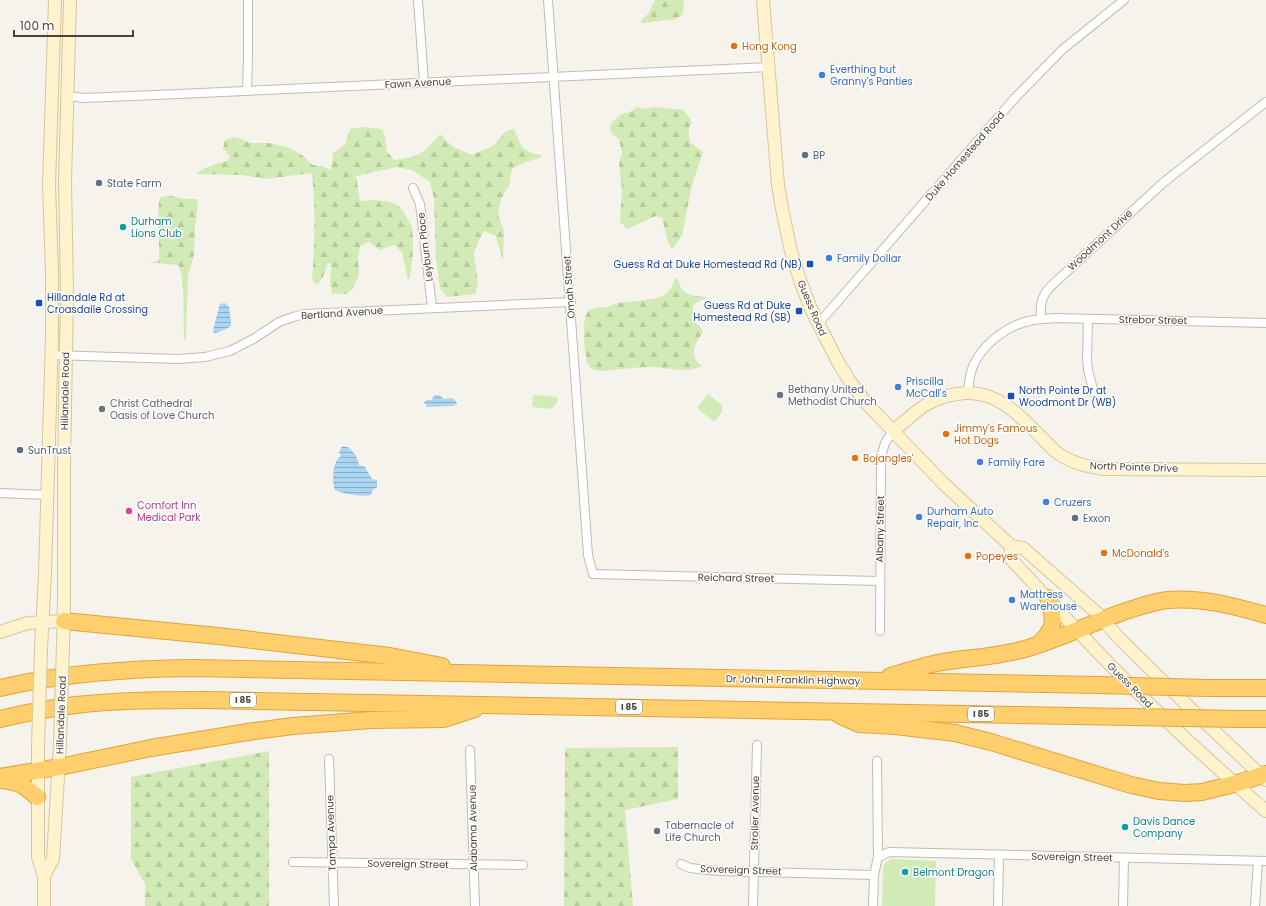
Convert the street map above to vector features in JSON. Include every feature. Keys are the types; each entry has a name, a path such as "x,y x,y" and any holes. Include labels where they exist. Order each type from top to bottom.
{"highway":[{"path":"1040,643 1051,631 1053,624 1048,598"},
{"path":"860,681 936,664 980,658 1021,650 1103,619 1155,602 1190,599 1266,615"},
{"path":"64,621 218,636 390,656 487,674"},
{"path":"0,688 52,677 152,669 193,668 487,674"},
{"name":"Dr John H Franklin Highway","path":"487,674 1266,688"},
{"name":"I 85","path":"0,719 76,705 148,700 307,701 1266,719"},
{"path":"0,778 218,736 293,726 371,720 444,719 488,705"},
{"path":"831,712 859,724 895,726 955,733 1159,791 1190,793 1202,792 1264,776"},
{"path":"0,778 22,784 37,797"}],"main road":[{"name":"Hillandale Road","path":"44,906 44,876 38,857 37,797 52,355 52,272 49,185 55,0"},
{"path":"64,0 70,32"},
{"name":"Hillandale Road","path":"44,876 53,859 59,767 64,621 66,356 65,180 70,0"},
{"name":"Guess Road","path":"763,0 778,185 785,230 800,280 818,324 834,356 852,384 867,404 944,484 1011,546 1023,548 1097,612 1119,638 1182,701 1264,776"},
{"path":"54,35 59,43 62,54 61,89 62,93 68,96"},
{"path":"52,96 60,108 59,138 65,180"},
{"name":"North Pointe Drive","path":"893,431 930,402 950,395 968,393 980,394 992,398 1009,407 1057,453 1067,459 1089,467 1266,470"},
{"name":"Guess Road","path":"1011,546 1010,558 1077,630 1158,713 1234,784 1266,811"},
{"path":"0,632 28,623 64,621"},
{"path":"0,638 29,630 42,622"}],"street":[{"path":"247,91 248,0"},
{"path":"418,0 424,83"},
{"name":"Omah Street","path":"548,0 588,555 593,574"},
{"name":"Duke Homestead Road","path":"818,324 1028,84 1063,49 1124,0"},
{"name":"Fawn Avenue","path":"68,96 102,97 247,91 768,66"},
{"name":"Woodmont Drive","path":"1041,319 1040,303 1050,287 1164,182 1266,102"},
{"name":"Leyburn Place","path":"413,188 420,204 432,307"},
{"name":"Bertland Avenue","path":"52,355 178,359 199,358 230,351 255,338 279,322 305,314 432,307 570,302"},
{"path":"968,393 973,368 984,349 994,339 1016,325 1041,319"},
{"name":"Strebor Street","path":"1041,319 1266,323"},
{"path":"1088,319 1087,359 1088,370 1094,393"},
{"name":"Albany Street","path":"880,632 879,581 881,457 885,443 893,431"},
{"path":"0,493 47,495"},
{"name":"Reichard Street","path":"593,574 879,581"},
{"name":"Stroller Avenue","path":"753,906 757,745"},
{"name":"Alabama Avenue","path":"470,750 475,906"},
{"name":"Tampa Avenue","path":"329,759 334,906"},
{"path":"873,906 874,875 878,856 877,761"},
{"name":"Sovereign Street","path":"878,856 889,852 1262,861"},
{"path":"998,906 999,855"},
{"path":"1123,906 1124,858"},
{"path":"1255,906 1262,861"},
{"name":"Sovereign Street","path":"293,862 523,865"},
{"name":"Sovereign Street","path":"681,864 690,868 719,871 874,875"}],"green space":[{"path":"655,0 684,0 683,14 676,19 643,23 641,20 648,14"},
{"path":"637,107 645,109 654,107 684,110 692,122 689,129 690,142 703,152 692,185 682,235 672,250 667,239 662,218 656,216 627,229 620,221 622,190 619,164 622,152 619,139 612,134 610,127 612,122 621,114 630,112"},
{"path":"363,127 381,129 385,136 387,151 394,160 415,156 425,150 440,134 453,147 472,155 493,146 506,131 514,129 523,148 535,154 542,155 540,158 526,162 512,169 509,185 501,199 498,214 504,231 503,261 496,236 484,231 474,253 478,284 475,294 447,297 440,288 436,260 434,199 430,182 412,170 397,167 356,176 360,201 378,200 393,203 401,209 410,222 413,233 413,247 411,270 408,281 402,252 394,245 380,250 369,242 360,246 358,258 359,274 353,289 346,294 332,294 330,283 331,265 328,262 323,277 317,285 312,280 314,252 314,204 311,173 266,179 242,175 196,174 207,167 227,161 230,156 223,149 225,140 235,137 251,143 271,143 292,149 313,165 322,166 331,170 333,153 345,145 350,129"},
{"path":"172,196 184,199 197,199 198,206 195,227 194,255 188,276 186,338 184,341 181,271 178,265 146,262 154,262 159,259 158,212 160,197"},
{"path":"676,277 684,292 694,296 708,297 694,304 692,311 695,322 703,333 697,341 694,350 695,358 702,366 690,370 638,367 601,371 590,367 587,359 584,334 584,322 587,313 594,308 607,307 618,303 662,296 671,288"},
{"path":"708,394 722,405 722,412 714,422 697,408"},
{"path":"533,395 557,397 557,402 552,409 532,407"},
{"path":"678,747 678,799 625,810 633,906 564,906 565,748"},
{"path":"269,751 269,906 145,906 145,884 131,859 131,777"},
{"path":"891,859 936,861 935,906 882,906 883,867 886,862"}],"water":[{"path":"225,303 229,307 231,326 214,333 213,330 220,304"},
{"path":"435,395 439,395 444,399 452,398 457,404 453,406 427,407 424,402 426,400 431,400"},
{"path":"343,446 349,448 356,455 359,465 365,467 372,479 377,480 377,487 372,491 371,495 353,495 335,490 333,482 334,467 341,456 339,453"}],"place":[{"name":"Hong Kong","path":"734,46"},
{"name":"Everthing but Granny's Panties","path":"822,75"},
{"name":"BP","path":"805,155"},
{"name":"State Farm","path":"99,183"},
{"name":"Durham Lions Club","path":"123,227"},
{"name":"Family Dollar","path":"829,258"},
{"name":"Guess Rd at Duke Homestead Rd (NB)","path":"810,264"},
{"name":"Hillandale Rd at Croasdaile Crossing","path":"39,303"},
{"name":"Guess Rd at Duke Homestead Rd (SB)","path":"799,311"},
{"name":"Priscilla McCall's","path":"898,387"},
{"name":"Bethany United Methodist Church","path":"780,395"},
{"name":"North Pointe Dr at Woodmont Dr (WB)","path":"1011,396"},
{"name":"Christ Cathedral Oasis of Love Church","path":"102,409"},
{"name":"Jimmy's Famous Hot Dogs","path":"946,434"},
{"name":"SunTrust","path":"20,450"},
{"name":"Bojangles'","path":"855,458"},
{"name":"Family Fare","path":"980,462"},
{"name":"Cruzers","path":"1046,502"},
{"name":"Comfort Inn Medical Park","path":"129,511"},
{"name":"Durham Auto Repair, Inc","path":"919,517"},
{"name":"Exxon","path":"1075,518"},
{"name":"McDonald's","path":"1104,553"},
{"name":"Popeyes","path":"968,556"},
{"name":"Mattress Warehouse","path":"1012,600"},
{"name":"Davis Dance Company","path":"1125,827"},
{"name":"Tabernacle of Life Church","path":"657,831"},
{"name":"Belmont Dragon","path":"905,872"}]}
